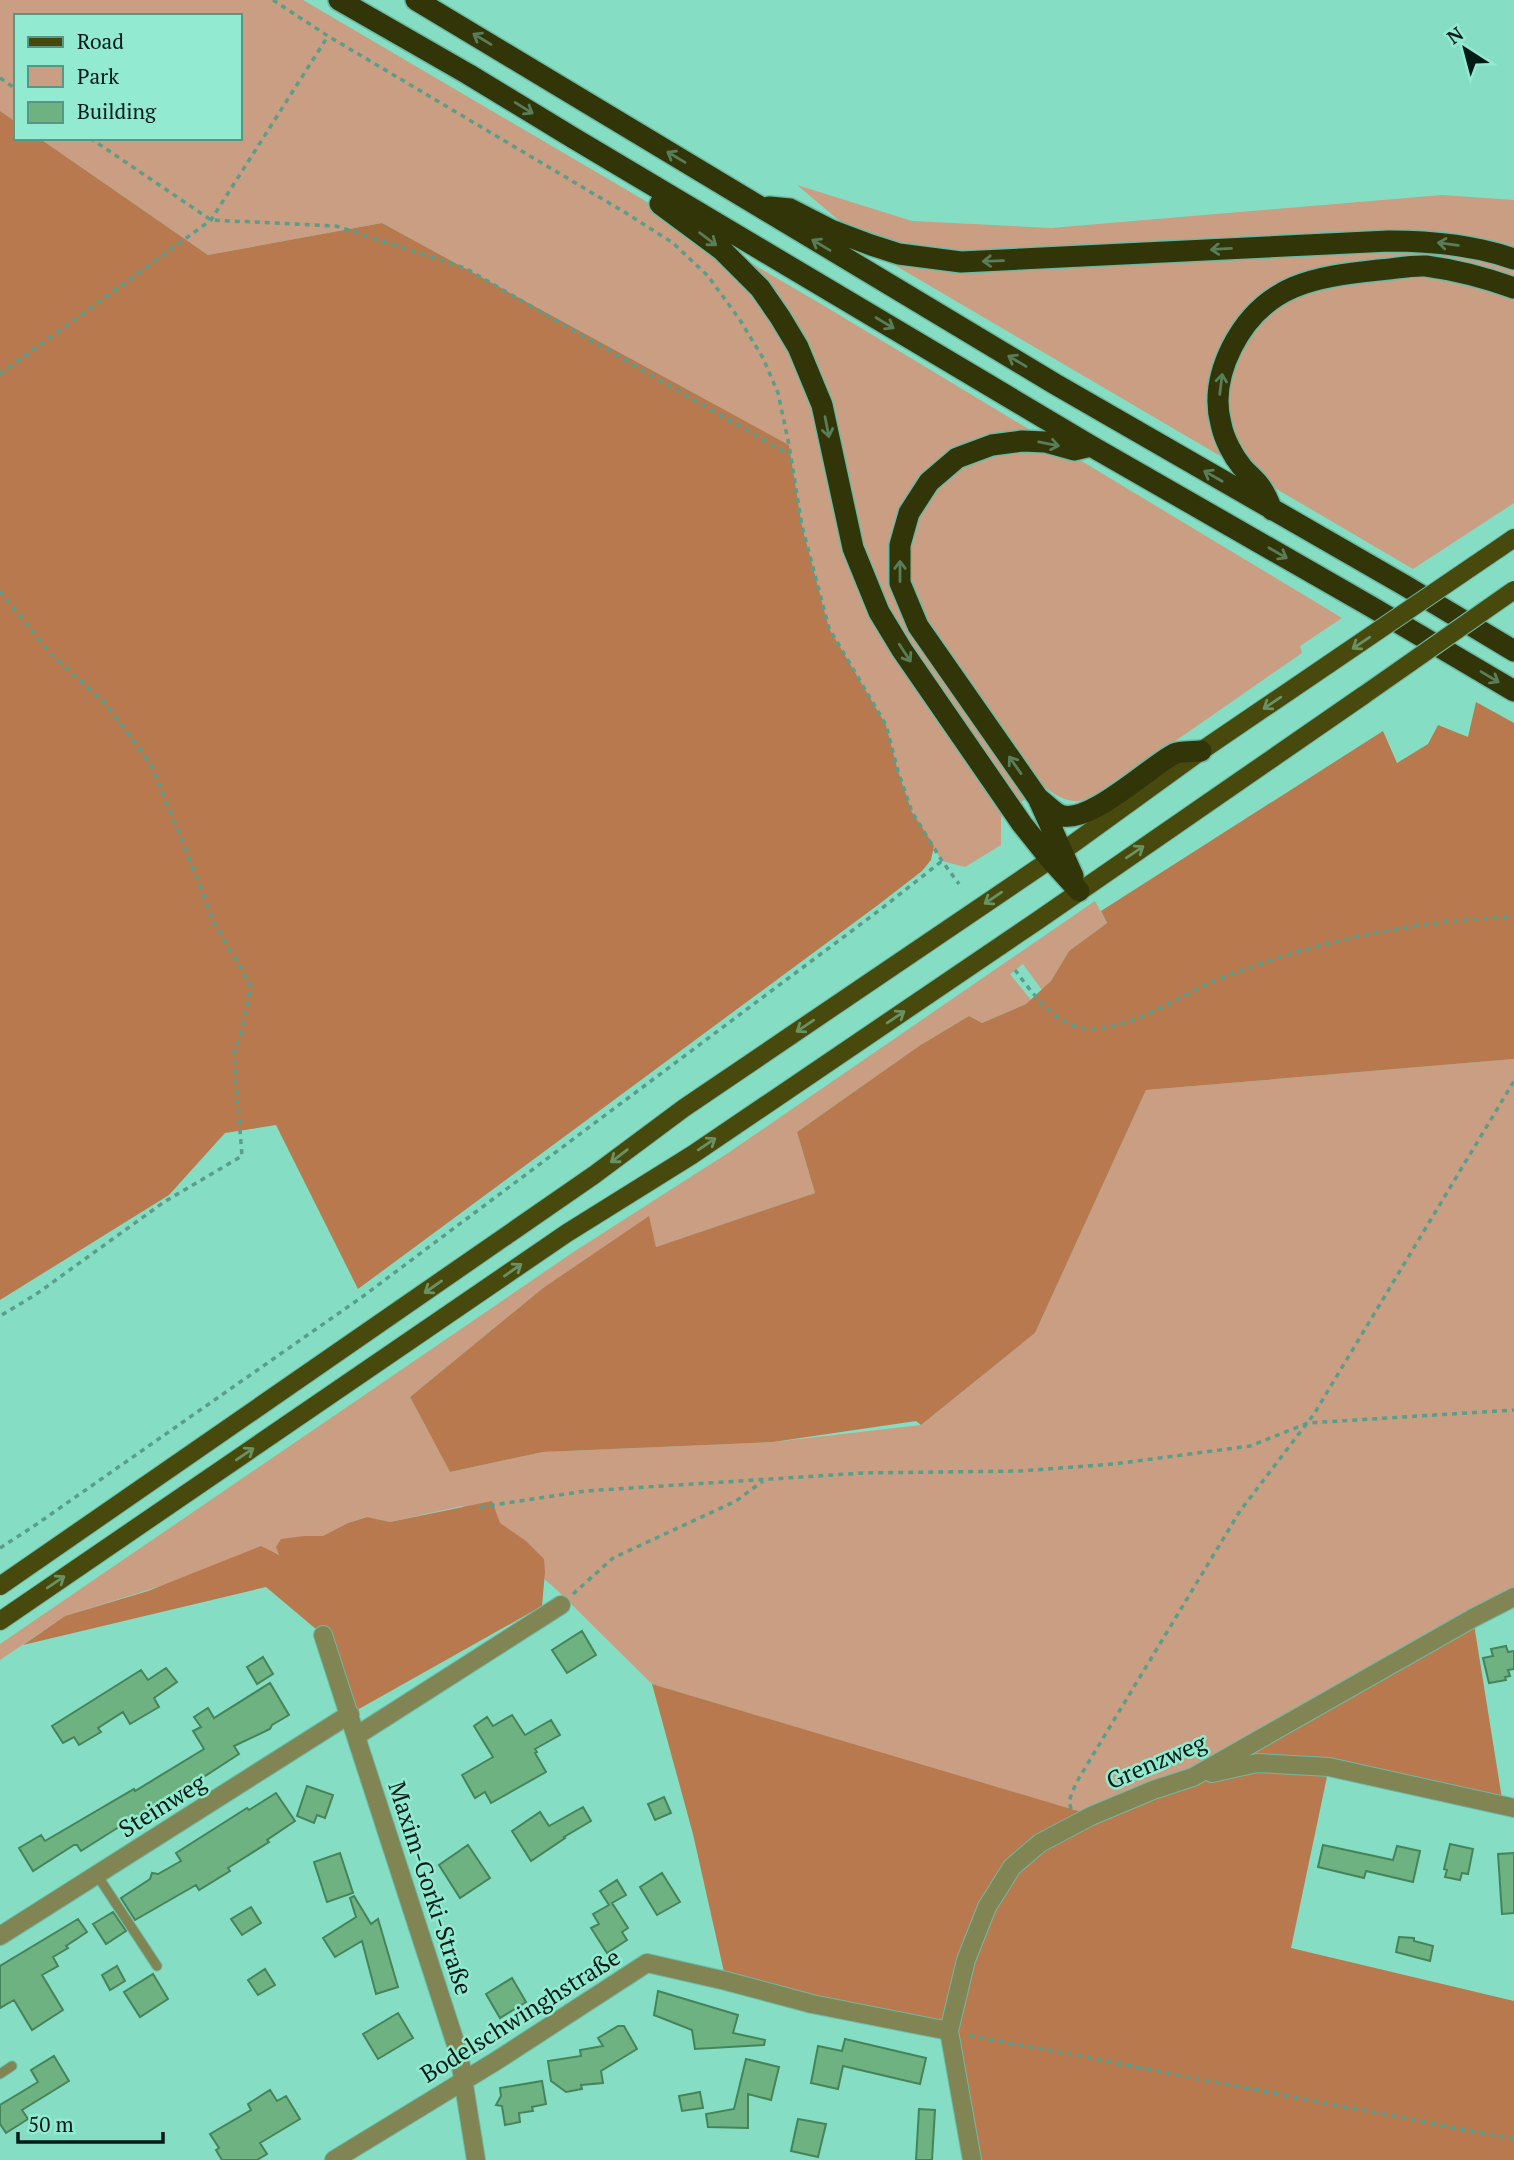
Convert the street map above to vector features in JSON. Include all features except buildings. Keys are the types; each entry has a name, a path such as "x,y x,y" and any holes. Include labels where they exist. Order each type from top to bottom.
{"highway":[{"path":"339,0 468,74 1091,446 1514,691"},
{"path":"416,0 1055,384 1514,651"},
{"path":"575,139 722,250 760,288 780,317 798,346 822,405 853,548 879,612 1021,824 1056,855"},
{"path":"756,205 790,209 841,234 899,254 961,262 1390,241 1453,244 1514,259"},
{"path":"1272,510 1261,487 1232,452 1220,424 1219,382 1227,358 1241,331 1255,313 1279,293 1310,281 1423,266 1485,277 1514,288"},
{"path":"1091,446 1074,450 1045,442 1022,441 992,445 957,458 929,482 909,513 900,545 900,583 918,626 1038,798 1059,815 1070,817 1095,808 1176,753 1201,751"},
{"path":"1038,798 1056,855 1079,891"}],"main road":[{"path":"0,1586 594,1175 684,1108 1514,538"},
{"path":"0,1620 567,1233 692,1155 1287,750 1514,590"}],"street":[{"name":"Grenzweg","path":"950,2031 966,1960 987,1907 1012,1867 1040,1843 1074,1824 1153,1790 1193,1777 1514,1597"},
{"path":"356,1736 561,1605"},
{"name":"Maxim-Gorki-Straße","path":"324,1635 459,2054 477,2160"},
{"name":"Steinweg","path":"0,1936 350,1714"},
{"path":"1193,1777 1257,1763 1329,1767 1514,1808"},
{"name":"Bodelschwinghstraße","path":"334,2160 647,1964 812,2004 950,2031"},
{"path":"950,2031 972,2160"}],"lane":[{"path":"96,1875 158,1966"},
{"path":"0,2074 12,2066"}],"path":[{"path":"273,0 328,36 673,243 708,276 763,358 778,393 802,526 829,628 886,725 912,812 959,884"},
{"path":"0,374 211,220 328,36"},
{"path":"93,140 211,220 336,226 465,268 791,455"},
{"path":"0,591 51,654 104,702 150,763 214,921 251,986 240,1038 234,1053 243,1156 164,1202 35,1296 0,1316"},
{"path":"0,1548 362,1297 881,909 942,860"},
{"path":"1015,970 1039,1001 1054,1014 1072,1024 1091,1029 1124,1024 1217,980 1306,950 1401,928 1480,918 1514,917"},
{"path":"1074,1824 1069,1801 1076,1783 1240,1511 1308,1423 1514,1080"},
{"path":"480,1507 585,1491 863,1473 1021,1471 1114,1464 1250,1446 1308,1423 1514,1410"},
{"path":"561,1605 613,1558 736,1501 765,1479"},
{"path":"950,2031 1514,2139"}],"green space":[{"path":"0,0 303,0 826,307 1342,618 1300,646 1302,653 1092,799 1066,799 1043,786 1001,817 1001,845 965,867 942,861 912,812 886,725 829,628 802,526 789,445 382,223 208,255 42,140 242,140 242,14 14,14 14,121 0,111"},
{"path":"797,185 912,221 1051,228 1442,195 1514,200 1514,503 1413,569 886,260"},
{"path":"1095,901 1107,923 1069,951 1051,981 1042,990 1023,964 1010,974 1031,1000 1026,1004 982,1023 969,1016 919,1046 797,1132 815,1193 656,1247 648,1217 543,1288 410,1397 450,1472 543,1452 773,1442 921,1425 1035,1333 1146,1090 1514,1059 1514,1597 1193,1777 1091,1816 652,1684 559,1592 462,1506 390,1522 366,1517 323,1536 304,1536 280,1555 270,1552 65,1616 0,1660 0,1644 575,1251 728,1153"}],"shaded area":[{"path":"0,111 14,121 14,140 42,140 208,255 382,223 789,445 802,526 829,628 886,725 912,812 934,846 931,860 922,871 878,905 358,1289 276,1125 225,1133 169,1195 0,1300"},
{"path":"1476,702 1514,723 1514,1059 1146,1090 1035,1333 921,1425 916,1421 773,1442 543,1452 450,1472 410,1397 543,1288 649,1216 656,1247 815,1193 797,1132 919,1046 969,1016 982,1023 1026,1004 1051,981 1069,951 1107,923 1101,911 1383,731 1397,763 1428,744 1438,725 1468,737"},
{"path":"492,1501 500,1523 526,1541 544,1559 542,1606 350,1714 323,1635 266,1587 23,1645 65,1616 148,1591 261,1546 279,1555 276,1547 281,1539 323,1536 367,1517 390,1522"},
{"path":"1473,1618 1503,1805 1329,1767 1291,1948 1514,2001 1514,2160 972,2160 949,2031 726,1981 693,1834 652,1684 1091,1815 1193,1777"}]}
